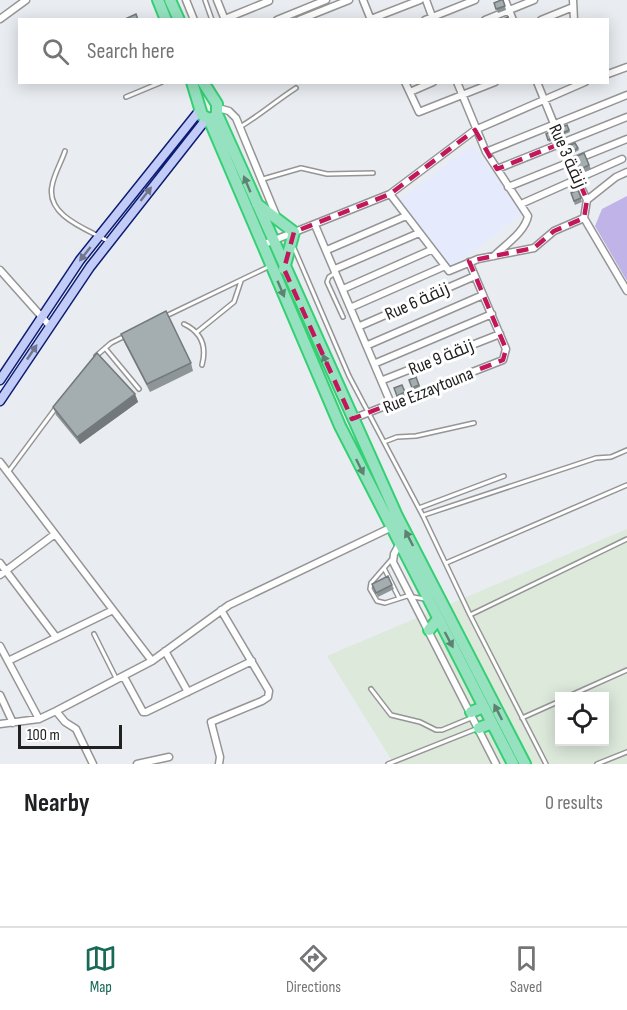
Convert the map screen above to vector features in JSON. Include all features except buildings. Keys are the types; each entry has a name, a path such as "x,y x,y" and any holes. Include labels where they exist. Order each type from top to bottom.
{"highway":[{"path":"158,0 165,18"},
{"path":"170,0 178,18"},
{"path":"193,84 255,202 271,265 340,426 390,528 511,760"},
{"path":"203,84 210,114 267,243 284,268 397,516 525,764"},
{"path":"255,202 277,219 293,238 284,268"},
{"path":"429,630 438,619"},
{"path":"472,715 484,706"},
{"path":"478,728 492,723"}],"street":[{"path":"0,19 26,0"},
{"path":"186,0 193,18"},
{"path":"217,0 225,18"},
{"path":"282,18 326,0"},
{"path":"304,18 349,0"},
{"path":"363,0 371,18"},
{"path":"374,18 420,0"},
{"path":"426,0 430,18"},
{"path":"432,18 475,0"},
{"path":"505,0 512,18"},
{"path":"490,18 534,0"},
{"path":"227,18 269,1"},
{"path":"545,18 573,4"},
{"path":"609,74 627,67"},
{"path":"406,84 419,112 490,84"},
{"path":"410,92 428,84"},
{"path":"458,84 486,152 528,216 527,223 494,257"},
{"name":"Rue 3 زنقة","path":"538,84 569,162 588,200 585,218"},
{"path":"267,243 293,238 315,225 390,194 475,130 575,84"},
{"path":"486,152 627,95"},
{"path":"0,401 109,242 210,114"},
{"path":"0,380 41,317 114,216 210,114 233,114 277,219"},
{"path":"497,169 627,117"},
{"path":"508,187 627,139"},
{"path":"521,204 622,159"},
{"path":"588,200 616,177 627,172"},
{"path":"390,194 443,267 452,271 469,262 534,248 554,231 585,218 627,291"},
{"path":"114,216 123,224"},
{"path":"327,250 406,216"},
{"path":"315,225 376,363 392,406"},
{"path":"336,271 419,233"},
{"path":"343,289 431,250"},
{"path":"469,262 500,334"},
{"path":"352,307 443,267"},
{"path":"0,270 50,325"},
{"name":"Rue 6 زنقة","path":"360,326 475,276"},
{"path":"368,345 483,295"},
{"path":"376,363 492,314"},
{"name":"Rue Ezzaytouna","path":"352,419 392,406 503,360 506,349 500,334"},
{"name":"Rue 9 زنقة","path":"383,381 500,334"},
{"path":"0,462 152,661"},
{"path":"0,724 39,719 124,677 152,661 221,610 252,592 390,528"},
{"path":"0,575 55,534"},
{"path":"399,545 393,559 495,764"},
{"path":"0,563 56,637"},
{"path":"8,661 113,610"},
{"path":"219,764 220,757 211,722 268,697 268,691 221,610"},
{"path":"0,646 39,719"},
{"path":"165,651 188,692"},
{"path":"124,677 144,712 252,662"},
{"path":"0,695 13,723"},
{"path":"56,711 65,722 76,729 93,764"},
{"path":"137,764 169,757"}],"lane":[{"path":"206,0 211,18"},
{"path":"126,97 157,84"},
{"path":"240,127 264,114 271,104 296,88"},
{"path":"65,151 51,188 54,204 67,220 109,242"},
{"path":"261,180 301,168 327,174 373,173"},
{"path":"293,238 349,376 419,508 470,615 546,764"},
{"path":"157,320 271,265"},
{"path":"336,271 327,282 343,317"},
{"path":"197,332 234,302 241,280"},
{"path":"183,324 197,332 204,349 202,365"},
{"path":"92,361 105,348 129,334"},
{"path":"105,348 139,389"},
{"path":"8,472 59,404"},
{"path":"384,442 397,437 416,436 474,423"},
{"path":"423,516 627,450"},
{"path":"419,508 504,476"},
{"path":"446,563 627,485"},
{"path":"470,615 627,539"},
{"path":"393,559 372,580 370,589 379,602 411,596 428,600"},
{"path":"384,568 399,598"},
{"path":"94,634 117,680"},
{"path":"578,692 627,670"},
{"path":"371,689 391,715 420,722 436,730 444,729 472,715"},
{"path":"522,718 555,703"},
{"path":"388,764 478,728"},
{"path":"597,764 627,752"},
{"path":"495,764 511,760"}],"highlighted area":[{"path":"475,130 497,169 562,143 587,200 584,218 554,231 534,248 469,261 506,349 503,360 352,419 284,269 294,232 390,194"}],"shaded area":[{"path":"472,145 523,213 448,270 397,202"},
{"path":"627,196 627,281 595,226 602,209"},
{"path":"627,529 627,764 394,764 327,656"}]}
